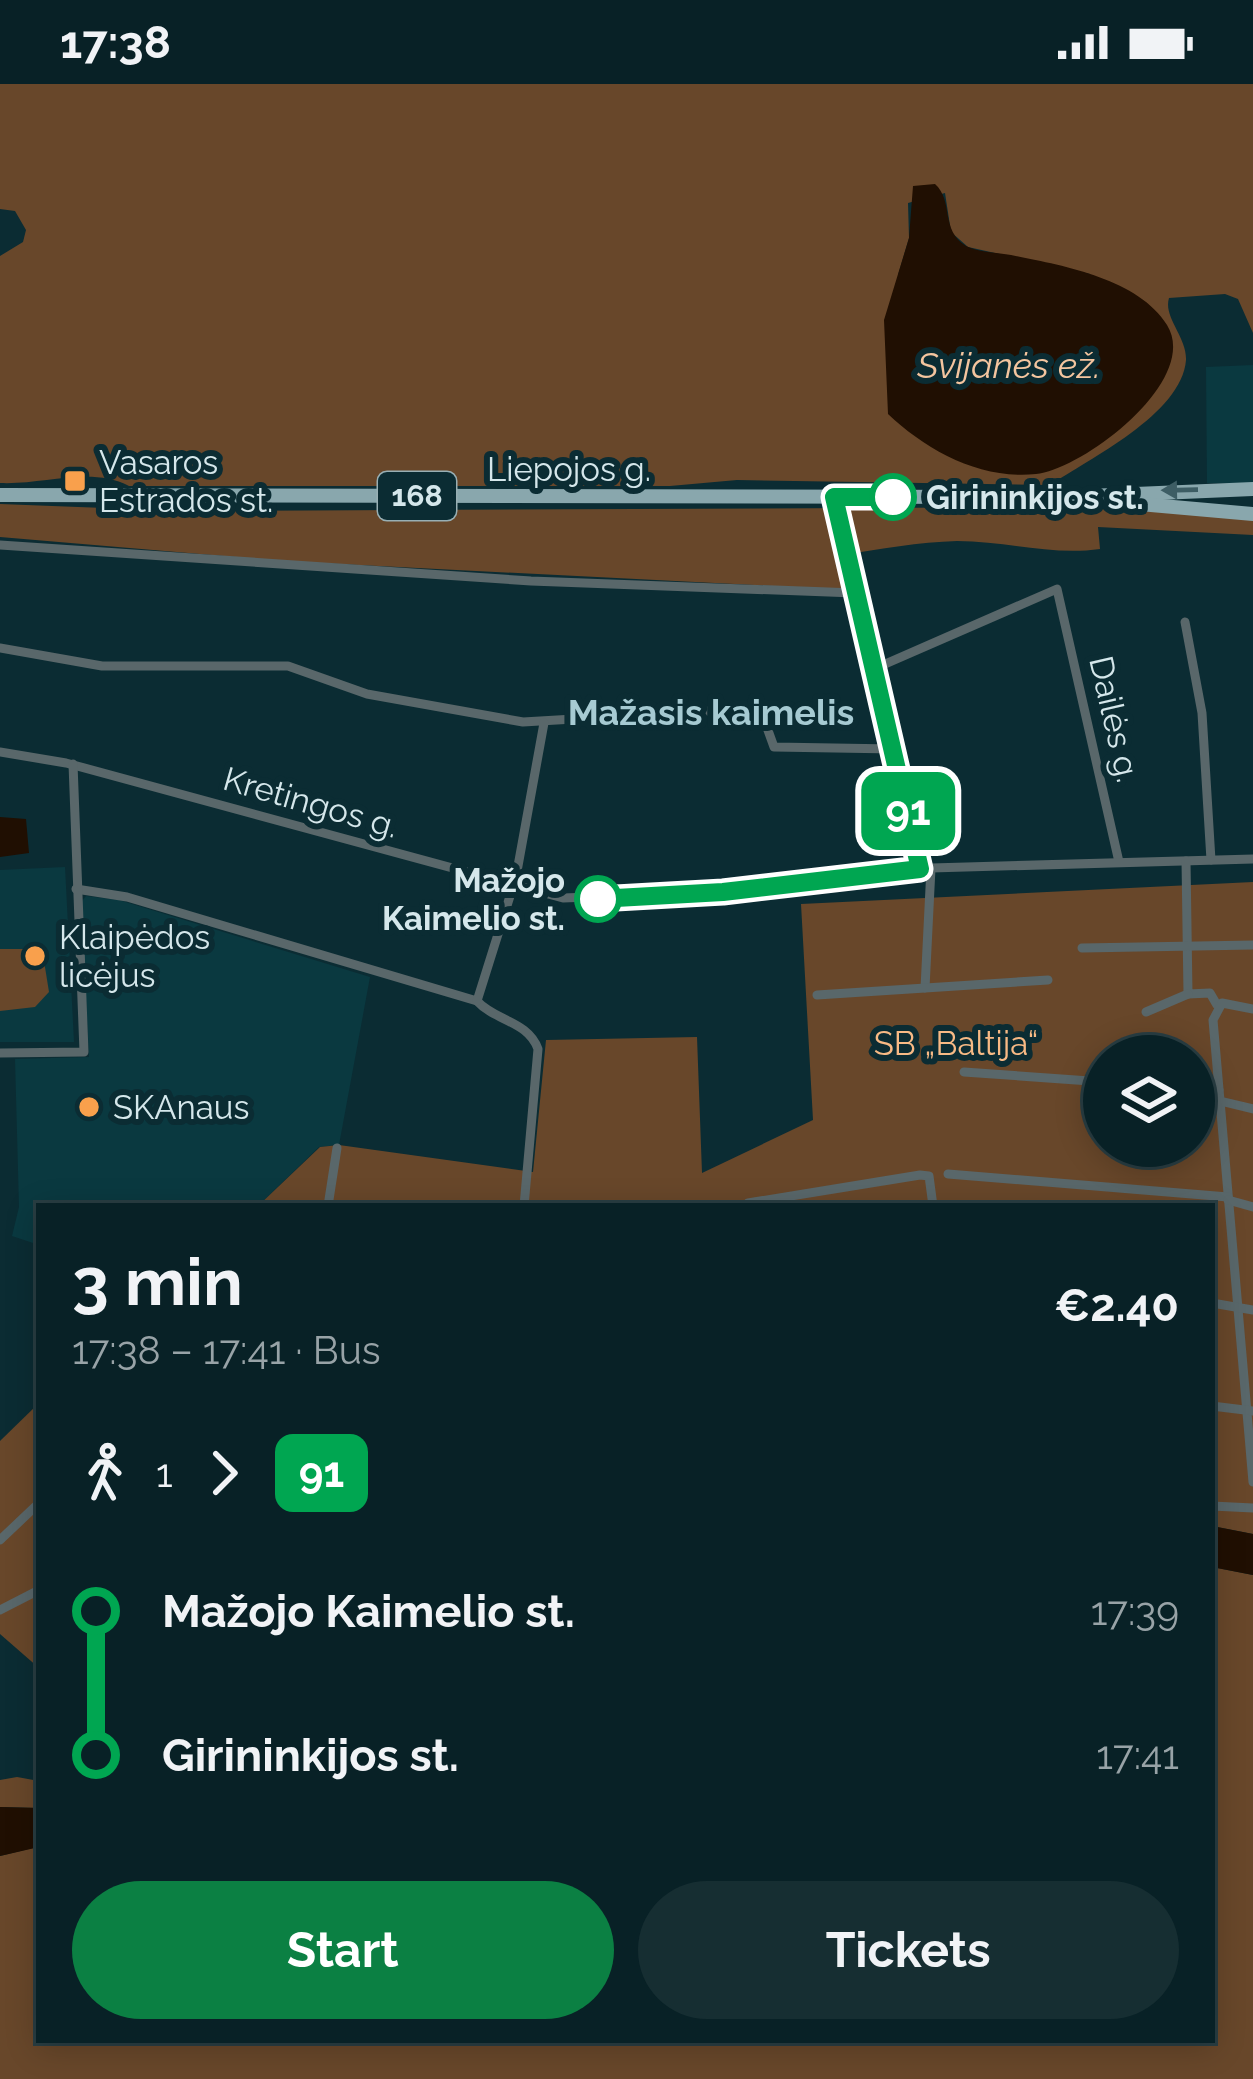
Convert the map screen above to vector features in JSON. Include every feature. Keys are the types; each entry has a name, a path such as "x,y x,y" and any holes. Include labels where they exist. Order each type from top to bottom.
{"main road":[{"name":"Liepojos g.","path":"0,495 1065,497 1253,489"},
{"path":"1231,513 1225,498 1232,490"},
{"name":"Liepojos g.","path":"1065,497 1253,514"}],"street":[{"path":"834,497 925,869 925,988"},
{"path":"0,545 531,581 855,593"},
{"name":"Dailės g.","path":"876,668 1057,589 1119,862"},
{"path":"1186,622 1202,713 1211,860"},
{"path":"0,648 102,666 288,666 367,694 544,723 760,708 774,747 895,749"},
{"path":"477,1001 513,888 544,723"},
{"name":"Kretingos g.","path":"0,752 73,764 563,898 625,899 925,869 1253,859"},
{"path":"0,1053 83,1052 73,764"},
{"path":"1186,861 1188,994"},
{"path":"76,889 127,897 477,1001 490,1015 527,1031 538,1049 524,1203"},
{"path":"1082,948 1253,945"},
{"path":"817,995 1048,980"},
{"path":"1146,1012 1188,994 1210,993 1217,1005 1219,1095 1253,1482"},
{"path":"1217,1005 1253,1009"},
{"path":"964,1072 1083,1080"},
{"path":"1215,1094 1253,1109"},
{"path":"329,1203 338,1148"},
{"path":"948,1174 1228,1198 1253,1207"},
{"path":"748,1203 920,1175 929,1176 933,1203"},
{"path":"1215,1303 1253,1310"},
{"path":"1215,1406 1249,1410"},
{"path":"1215,1506 1253,1508"},
{"path":"0,1540 36,1507"},
{"path":"0,1610 36,1592"}],"shaded area":[{"path":"1253,365 1253,483 1207,483 1206,367"},
{"name":"Klaipėdos licėjus","path":"65,867 74,1042 0,1042 0,870"},
{"path":"86,896 119,900 370,977 339,1145 319,1147 261,1203 36,1203 36,1244 12,1236 19,1207 15,1059 89,1057 81,902"}],"green space":[{"path":"0,84 1253,84 1253,333 1238,299 1225,294 1169,298 1169,312 1186,360 1169,399 1131,433 1050,485 737,480 670,486 129,486 99,477 0,483 0,256 23,242 26,230 15,211 0,209","holes":["945,193 951,232 968,247 1090,274 898,275 909,238 908,203"]},
{"path":"0,504 183,511 1090,507 1253,519 1253,535 1098,527 1100,549 1064,551 957,541 900,546 842,555 850,590 281,561 0,537"},
{"name":"SB „Baltija“","path":"1253,882 1253,1534 1215,1527 1215,1203 261,1203 320,1147 339,1145 533,1172 546,1040 697,1037 702,1173 813,1120 801,904"},
{"path":"0,949 29,949 44,961 49,992 35,1007 0,1011"},
{"path":"36,1406 36,1665 0,1634 0,1441"},
{"path":"1215,1568 1253,1575 1253,2079 0,2079 0,1856 36,1847 36,2043 1215,2043"},
{"path":"0,1780 36,1780 36,1808 0,1807"}],"water":[{"name":"Svijanės ež.","path":"935,184 953,232 966,246 1096,276 1137,296 1167,325 1173,347 1168,371 1153,395 1108,439 1082,456 1036,474 995,472 955,460 888,414 884,320 909,238 913,186"},
{"path":"0,817 26,819 29,853 0,857"},
{"path":"1215,1527 1253,1534 1253,1575 1215,1568"},
{"path":"0,1807 36,1808 36,1848 0,1856"}],"bus line":[{"name":"91","path":"598,899 723,892 920,869 834,497 893,497"}],"place":[{"name":"Vasaros Estrados st.","path":"75,481"},
{"name":"Girininkijos st.","path":"893,497"},
{"name":"Mažojo Kaimelio st.","path":"598,899"},
{"name":"Klaipėdos licėjus","path":"35,956"},
{"name":"SKAnaus","path":"89,1107"}],"district":[{"name":"Mažasis kaimelis","path":"711,712"}]}
